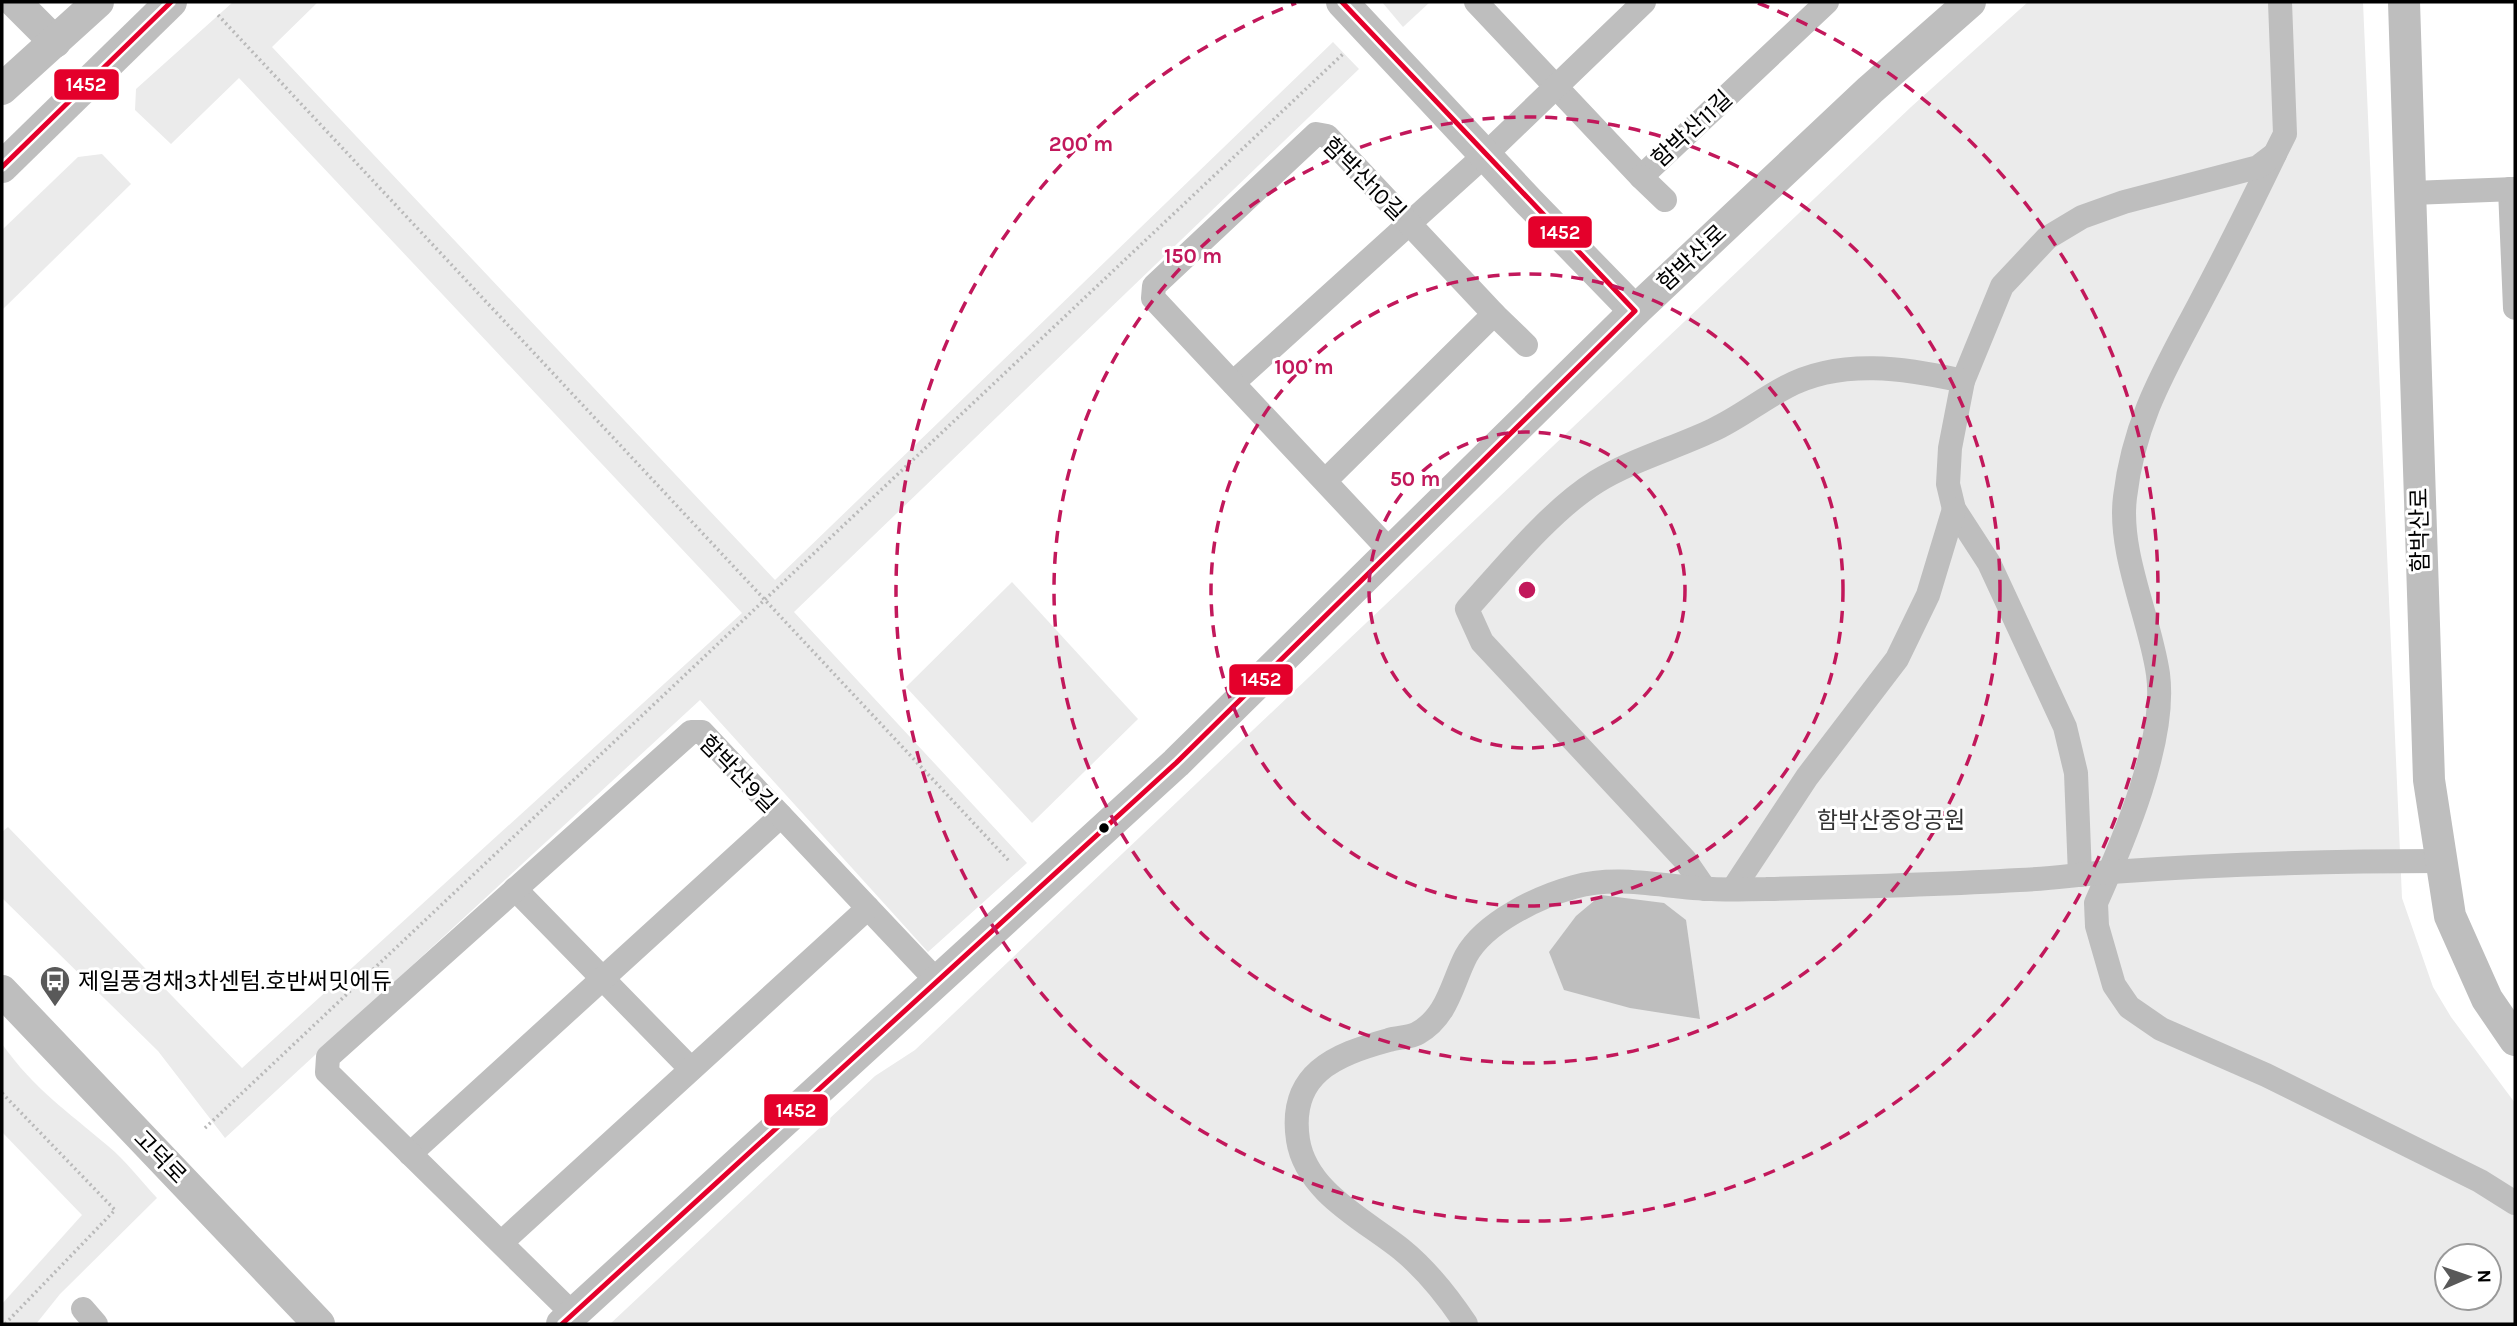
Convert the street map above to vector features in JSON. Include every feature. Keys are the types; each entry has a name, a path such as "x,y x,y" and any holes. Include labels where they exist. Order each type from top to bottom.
{"street":[{"path":"15,2 55,42"},
{"path":"2,89 98,2"},
{"path":"2,167 171,2"},
{"path":"1342,2 1635,311"},
{"name":"함박산11길","path":"1476,2 1641,177 1827,2"},
{"path":"1233,383 1485,155 1644,2"},
{"name":"함박산로","path":"567,1319 1177,763 1635,311 1870,90 1970,2"},
{"path":"2280,2 2285,134 2241,225 2164,366 2145,410 2132,457 2124,500 2125,526 2158,676 2158,712 2148,764 2110,872 2096,903 2097,926 2114,985 2129,1007 2161,1028 2266,1074 2480,1181 2515,1203"},
{"name":"함박산로","path":"2404,2 2412,193 2422,640 2428,780 2450,916 2487,999 2515,1040"},
{"name":"함박산10길","path":"1392,553 1153,298 1154,286 1316,134 1327,136 1526,345"},
{"path":"2080,875 2076,773 2066,727 1989,563 1954,509 1948,484 1950,447 1963,381 2002,286 2047,238 2082,217 2124,202 2258,167 2275,154"},
{"path":"1641,177 1665,200"},
{"path":"2412,193 2513,189 2515,307"},
{"path":"1325,481 1494,314"},
{"path":"1705,889 1685,860 1482,642 1468,609 1524,546 1598,481 1716,428 1794,383 1825,374 1877,368 1905,369 1963,381"},
{"path":"1733,889 1807,777 1897,659 1928,595 1954,509"},
{"name":"함박산9길","path":"567,1319 500,1243 327,1072 328,1057 691,732 702,732 936,980"},
{"path":"410,1154 781,816"},
{"path":"1466,1324 1444,1292 1403,1250 1349,1214 1315,1178 1298,1143 1298,1109 1310,1076 1337,1058 1389,1040 1416,1035 1433,1022 1449,999 1468,953 1493,927 1527,907 1574,887 1607,881 1733,889 2021,880 2110,872 2348,861 2442,862"},
{"path":"515,889 691,1069"},
{"path":"500,1243 868,908"},
{"name":"고덕로","path":"2,991 318,1324"}],"path":[{"path":"218,15 1010,862"},
{"path":"205,1128 1344,53"},
{"path":"2,1093 115,1210 5,1324"}],"green space":[{"path":"233,2 318,2 272,47 775,580 1333,42 1359,69 794,612 1027,863 928,952 700,700 225,1138 158,1051 2,898 2,832 8,827 242,1068 742,613 239,78 171,144 135,110 136,89"},
{"path":"1382,2 1430,2 1403,27"},
{"name":"함박산중앙공원","path":"2028,2 2363,2 2402,898 2433,987 2451,1017 2515,1103 2515,1324 610,1324 875,1076 915,1050 1911,107"},
{"path":"102,154 131,184 2,310 2,230 78,157"},
{"path":"1012,582 1138,719 1032,823 906,687"},
{"path":"2,1044 39,1087 115,1152 157,1198 60,1294 36,1324 2,1324 2,1304 82,1215 2,1132"}],"shaded area":[{"path":"1601,895 1664,903 1686,920 1700,1019 1630,1008 1564,990 1549,952 1576,916"}],"transit line":[{"name":"1452","path":"2,167 171,2"},
{"name":"1452","path":"562,1324 1176,763 1635,311 1342,2"}],"place":[{"name":"제일풍경채3차센텀.호반써밋에듀","path":"55,1008"}]}
